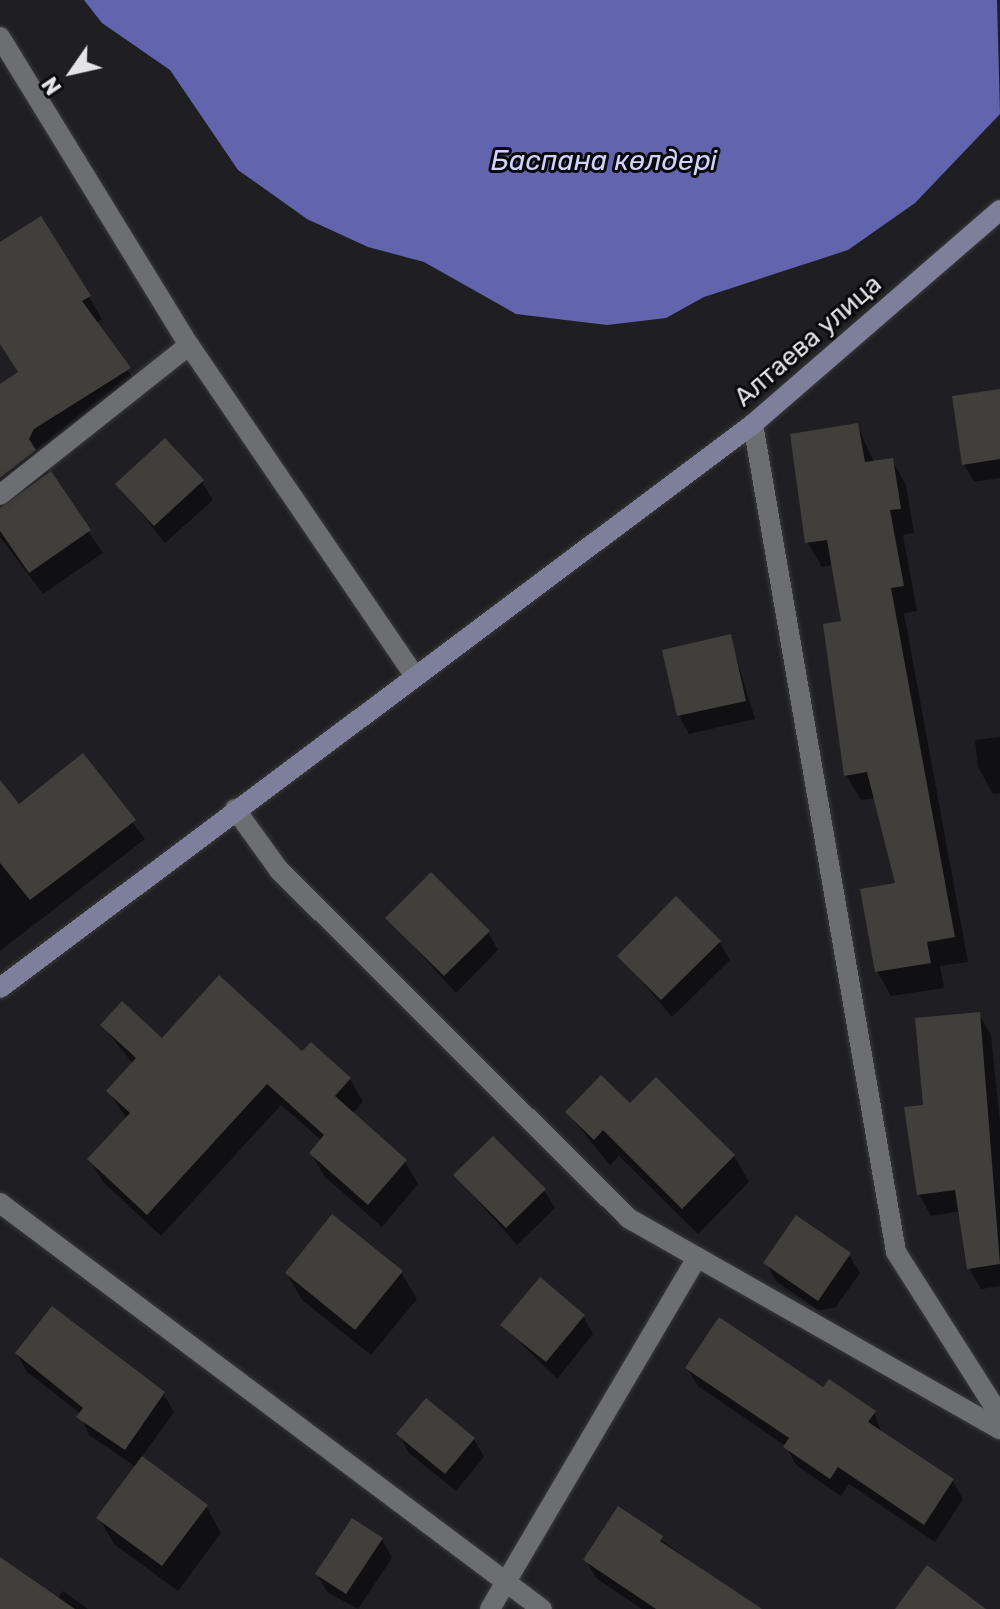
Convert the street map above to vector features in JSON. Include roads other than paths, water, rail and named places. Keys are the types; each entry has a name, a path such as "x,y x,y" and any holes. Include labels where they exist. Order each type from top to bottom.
{"main road":[{"name":"Алтаева улица","path":"0,988 643,502 753,424 1000,210"}],"street":[{"path":"0,37 189,345 414,675"},
{"path":"0,495 189,345"},
{"path":"753,424 896,1252 1000,1416"},
{"path":"235,809 279,870 628,1218 1000,1429"},
{"path":"0,1203 542,1609"},
{"path":"490,1609 697,1257"}],"water":[{"name":"Баспана көлдері","path":"84,0 997,0 1000,114 915,203 848,250 704,297 666,318 607,325 516,314 424,262 368,247 307,219 238,170 170,70 102,23"}]}
